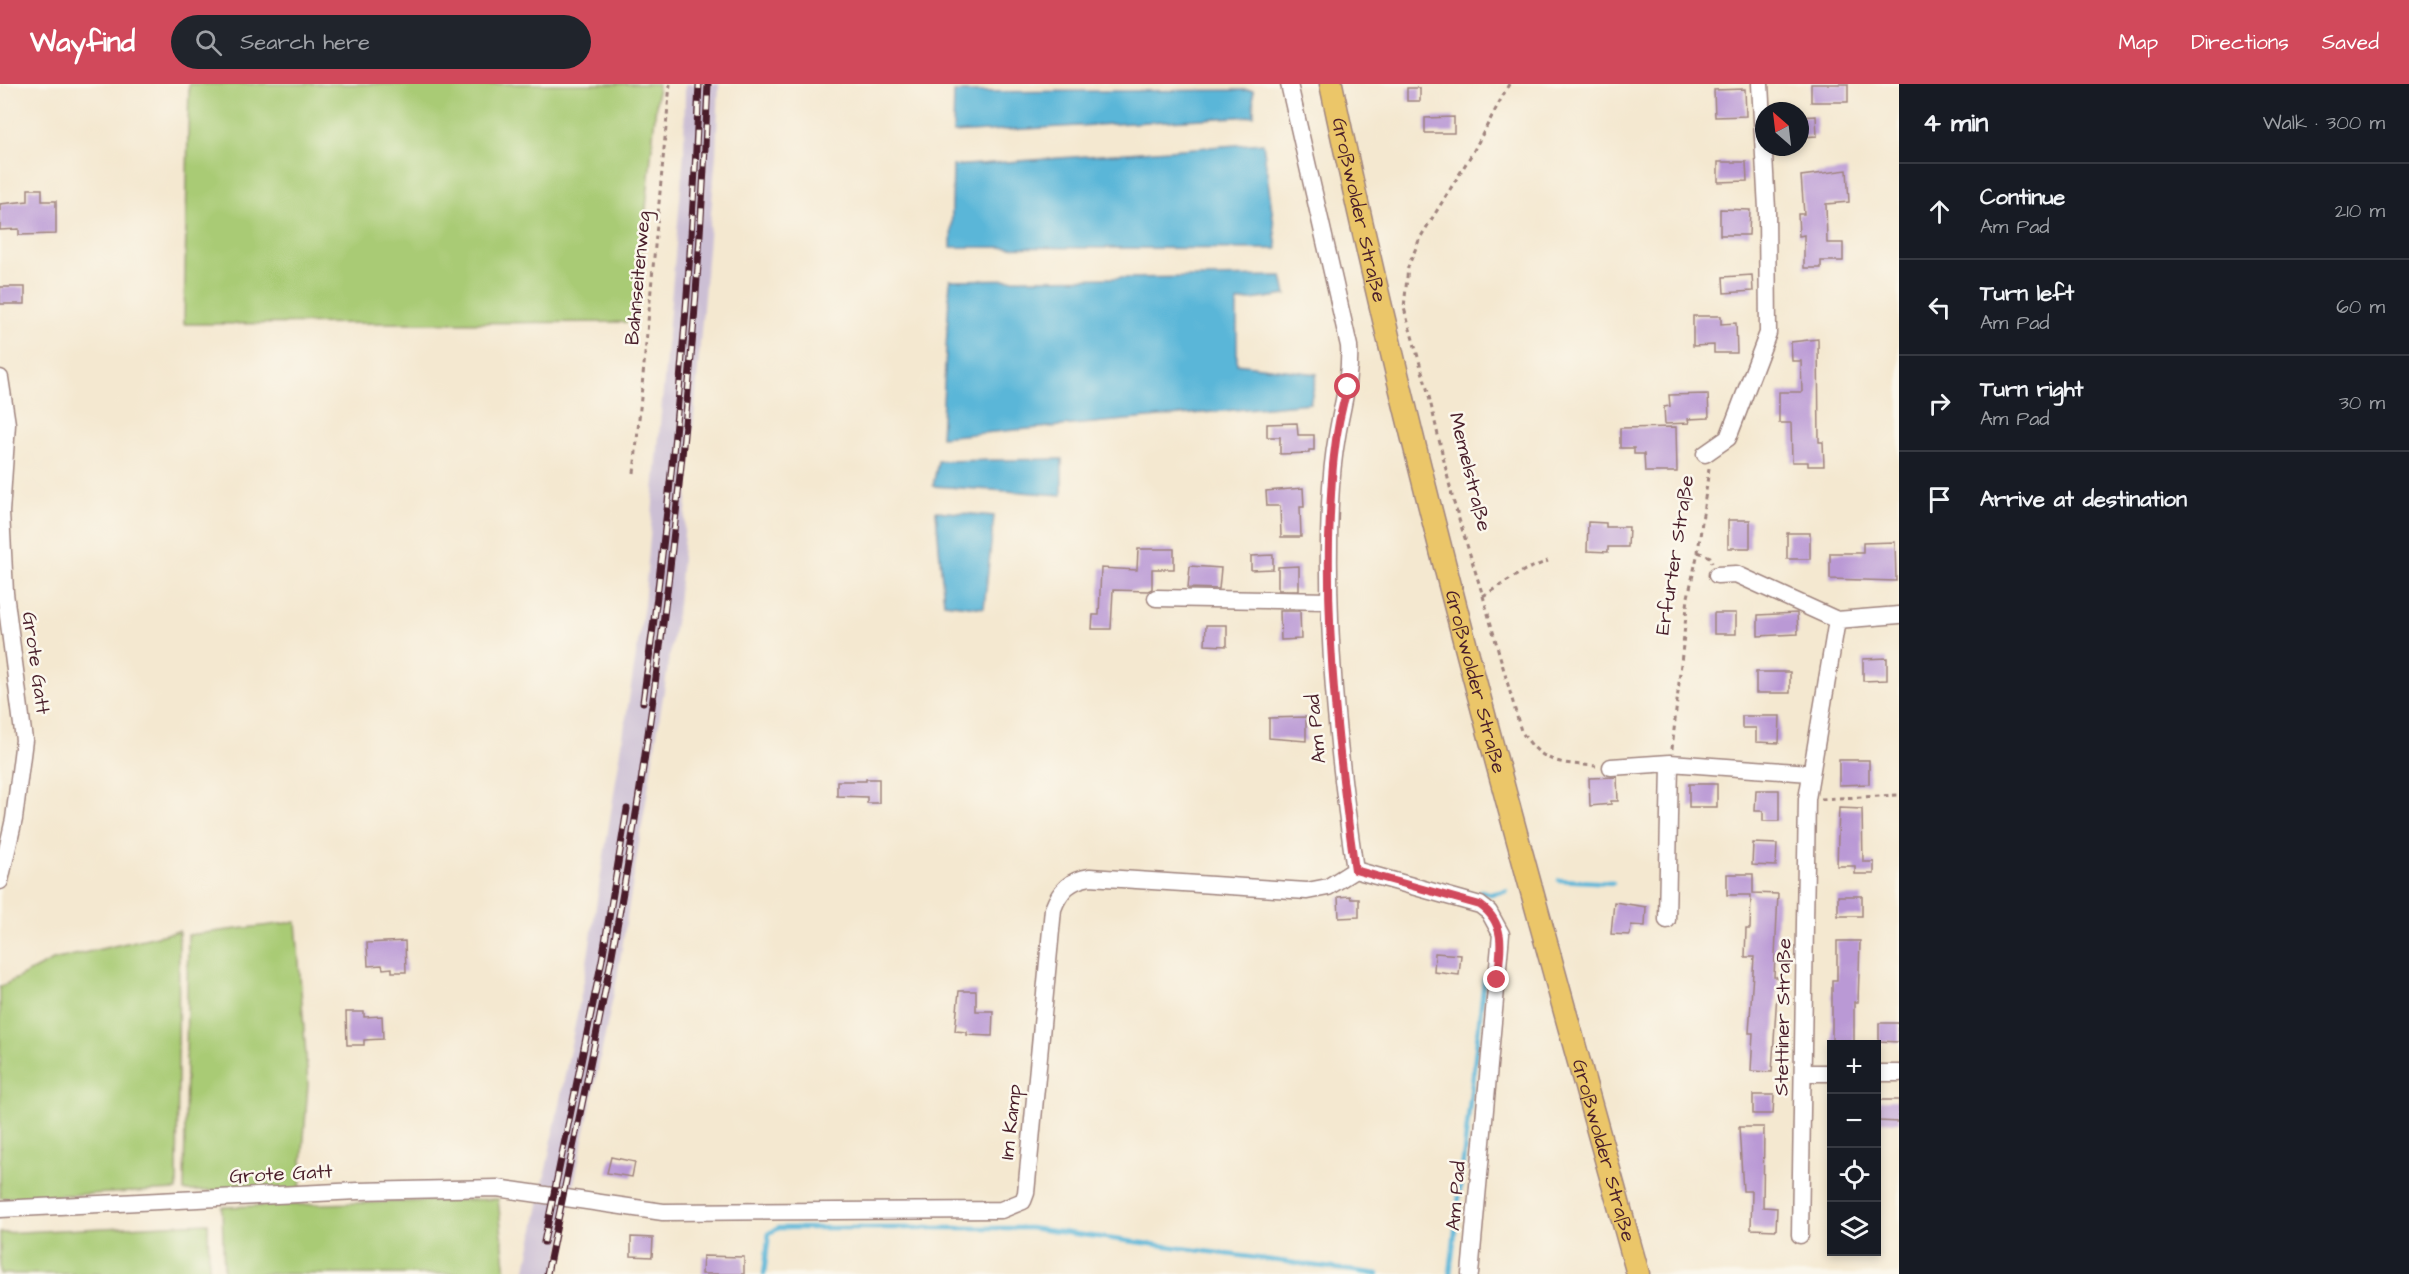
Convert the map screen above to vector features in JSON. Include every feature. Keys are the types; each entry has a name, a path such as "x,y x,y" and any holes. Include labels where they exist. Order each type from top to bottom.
{"main road":[{"name":"Großwolder Straße","path":"1331,84 1387,338 1485,726 1638,1274"}],"street":[{"name":"Am Pad","path":"1289,84 1349,346 1350,377 1336,438 1333,470 1328,601 1332,691 1355,870 1480,905 1490,912 1501,934 1470,1274"},
{"name":"Erfurter Straße","path":"1705,454 1728,438 1768,333 1767,220 1760,84"},
{"name":"Grote Gatt","path":"0,378 7,424 1,512 3,593 24,740 14,819 0,881"},
{"path":"1718,575 1736,574 1837,620 1899,615"},
{"path":"1156,598 1328,601"},
{"name":"Stettiner Straße","path":"1800,1235 1807,799 1837,620"},
{"path":"1611,767 1670,764 1810,773"},
{"path":"1667,920 1670,764"},
{"name":"Im Kamp","path":"563,1196 663,1212 973,1211 1013,1207 1023,1201 1026,1193 1053,909 1062,891 1071,882 1090,876 1308,891 1328,887 1355,870"},
{"path":"1803,1073 1827,1073"},
{"path":"1881,1073 1899,1073"},
{"name":"Grote Gatt","path":"0,1209 432,1189 497,1188 563,1196"}],"path":[{"name":"Bahnseitenweg","path":"634,474 670,84"},
{"name":"Memelstraße","path":"1509,84 1473,152 1420,238 1408,267 1404,285 1404,308 1431,403 1453,500 1521,731 1534,750 1564,764 1611,767"},
{"name":"Erfurter Straße","path":"1670,764 1688,597 1710,471 1705,454"},
{"path":"1483,596 1525,570 1548,561"},
{"path":"1807,799 1899,795"}],"shaded area":[{"path":"685,84 719,84 716,154 678,605 617,978 555,1274 525,1274 585,975 644,605 684,154"}],"green space":[{"path":"189,84 658,84 635,322 184,324"},
{"path":"296,922 308,1084 300,1191 184,1191 188,935"},
{"path":"179,931 177,1190 0,1198 0,987 53,960"},
{"path":"498,1199 506,1274 224,1274 222,1207"},
{"path":"208,1223 209,1274 0,1274 0,1233"}],"water":[{"path":"1253,90 1254,116 953,133 954,92"},
{"path":"1263,143 1277,249 951,247 953,166"},
{"path":"1282,276 1286,295 1237,302 1237,364 1317,374 1310,403 941,437 950,280"},
{"path":"1062,459 1062,495 933,486 938,461"},
{"path":"936,511 994,516 984,608 944,603"}],"building":[{"path":"1811,84 1848,84 1848,102 1811,102"},
{"path":"1407,88 1420,88 1420,101 1407,101"},
{"path":"1745,89 1746,116 1715,117 1714,90"},
{"path":"1809,116 1816,116 1817,136 1809,136"},
{"path":"1454,117 1454,133 1425,133 1425,118"},
{"path":"1718,162 1746,162 1747,181 1718,182"},
{"path":"1847,170 1849,202 1826,204 1827,243 1843,243 1843,261 1821,261 1821,268 1804,268 1804,235 1799,236 1798,214 1804,214 1801,176"},
{"path":"28,189 42,189 42,201 56,201 56,234 19,235 19,229 0,230 0,204 28,201"},
{"path":"1720,209 1750,210 1749,235 1720,235"},
{"path":"1752,275 1753,291 1724,293 1723,277"},
{"path":"0,287 25,287 25,304 0,304"},
{"path":"1693,316 1721,316 1721,324 1736,323 1737,353 1714,353 1714,345 1693,346"},
{"path":"1818,339 1819,442 1823,442 1824,466 1808,466 1808,462 1792,462 1791,423 1779,423 1779,392 1802,392 1801,361 1792,361 1791,342"},
{"path":"1708,394 1709,418 1688,419 1689,423 1665,424 1664,407 1670,406 1669,395"},
{"path":"1297,423 1298,435 1314,435 1314,450 1309,450 1309,453 1280,454 1280,437 1267,437 1267,424"},
{"path":"1676,427 1677,472 1645,472 1644,454 1634,454 1634,448 1620,448 1620,428"},
{"path":"1303,488 1304,507 1300,507 1301,537 1281,537 1280,506 1267,506 1266,491"},
{"path":"1728,520 1750,520 1750,548 1728,548"},
{"path":"1588,522 1606,523 1606,527 1629,527 1628,547 1608,547 1608,552 1587,551"},
{"path":"1787,533 1810,533 1810,559 1787,559"},
{"path":"1895,542 1896,581 1830,579 1830,553 1863,553 1863,543"},
{"path":"1138,549 1174,549 1174,569 1152,569 1152,589 1148,591 1113,590 1111,629 1092,629 1093,615 1099,615 1101,568 1137,570"},
{"path":"1273,555 1273,569 1251,570 1251,556"},
{"path":"1190,566 1221,568 1219,589 1188,588"},
{"path":"1299,566 1299,590 1278,590 1278,567"},
{"path":"1280,611 1300,611 1301,639 1281,640"},
{"path":"1714,613 1736,613 1736,634 1714,634"},
{"path":"1797,613 1798,634 1758,636 1758,615"},
{"path":"1206,625 1227,625 1227,646 1205,645"},
{"path":"1887,658 1887,680 1863,681 1863,659"},
{"path":"1756,672 1790,672 1790,693 1756,693"},
{"path":"1742,716 1780,716 1779,743 1756,742 1756,728 1742,728"},
{"path":"1306,717 1306,741 1269,738 1269,718"},
{"path":"1839,760 1869,760 1869,784 1839,785"},
{"path":"1617,777 1618,801 1590,806 1589,778"},
{"path":"866,779 879,779 879,803 867,803 867,797 837,796 837,781 866,781"},
{"path":"1689,784 1717,784 1717,807 1689,807"},
{"path":"1756,790 1779,790 1779,821 1763,821 1763,811 1755,811"},
{"path":"1839,808 1862,809 1863,862 1874,862 1874,874 1855,874 1855,866 1837,866"},
{"path":"1753,843 1777,844 1776,866 1752,865"},
{"path":"1727,874 1753,874 1753,893 1778,894 1774,977 1778,977 1772,1072 1751,1071 1753,1033 1749,1033 1754,957 1745,957 1746,929 1750,929 1751,895 1727,895"},
{"path":"1350,896 1351,899 1359,899 1359,917 1339,918 1338,897"},
{"path":"1838,896 1862,896 1862,916 1838,916"},
{"path":"1614,902 1646,907 1645,926 1631,925 1630,935 1611,934"},
{"path":"405,941 406,972 392,972 392,968 383,969 382,965 368,966 367,943"},
{"path":"1837,941 1860,941 1858,1002 1854,1002 1854,1040 1832,1040 1832,980 1837,980"},
{"path":"1435,953 1461,955 1459,975 1434,972"},
{"path":"959,991 976,991 976,1011 993,1011 992,1036 967,1035 967,1032 955,1031"},
{"path":"346,1012 364,1012 364,1017 382,1016 383,1039 364,1040 364,1045 347,1045"},
{"path":"1879,1023 1899,1023 1899,1042 1879,1040"},
{"path":"1753,1095 1774,1095 1773,1114 1753,1114"},
{"path":"1881,1100 1899,1100 1899,1122 1881,1121"},
{"path":"1739,1127 1764,1127 1763,1207 1777,1208 1776,1230 1751,1229 1752,1191 1743,1191"},
{"path":"611,1157 635,1162 632,1177 607,1173"},
{"path":"631,1237 653,1238 652,1257 631,1256"},
{"path":"703,1256 744,1257 744,1274 702,1274"}],"waterway":[{"path":"1559,880 1613,883"},
{"path":"1481,891 1490,894 1506,891"},
{"path":"1450,1274 1484,980"},
{"path":"764,1274 769,1233 779,1228 1030,1228 1378,1274"}],"railway":[{"path":"643,702 663,548 679,394 691,239 699,84"},
{"path":"547,1274 611,960 647,743 662,633 686,414 703,194 708,84"},
{"path":"544,1242 602,960 627,809"}],"route":[{"path":"1348,387 1336,438 1333,470 1328,601 1332,691 1355,870 1480,905 1490,912 1497,922 1502,943 1497,980"}]}
